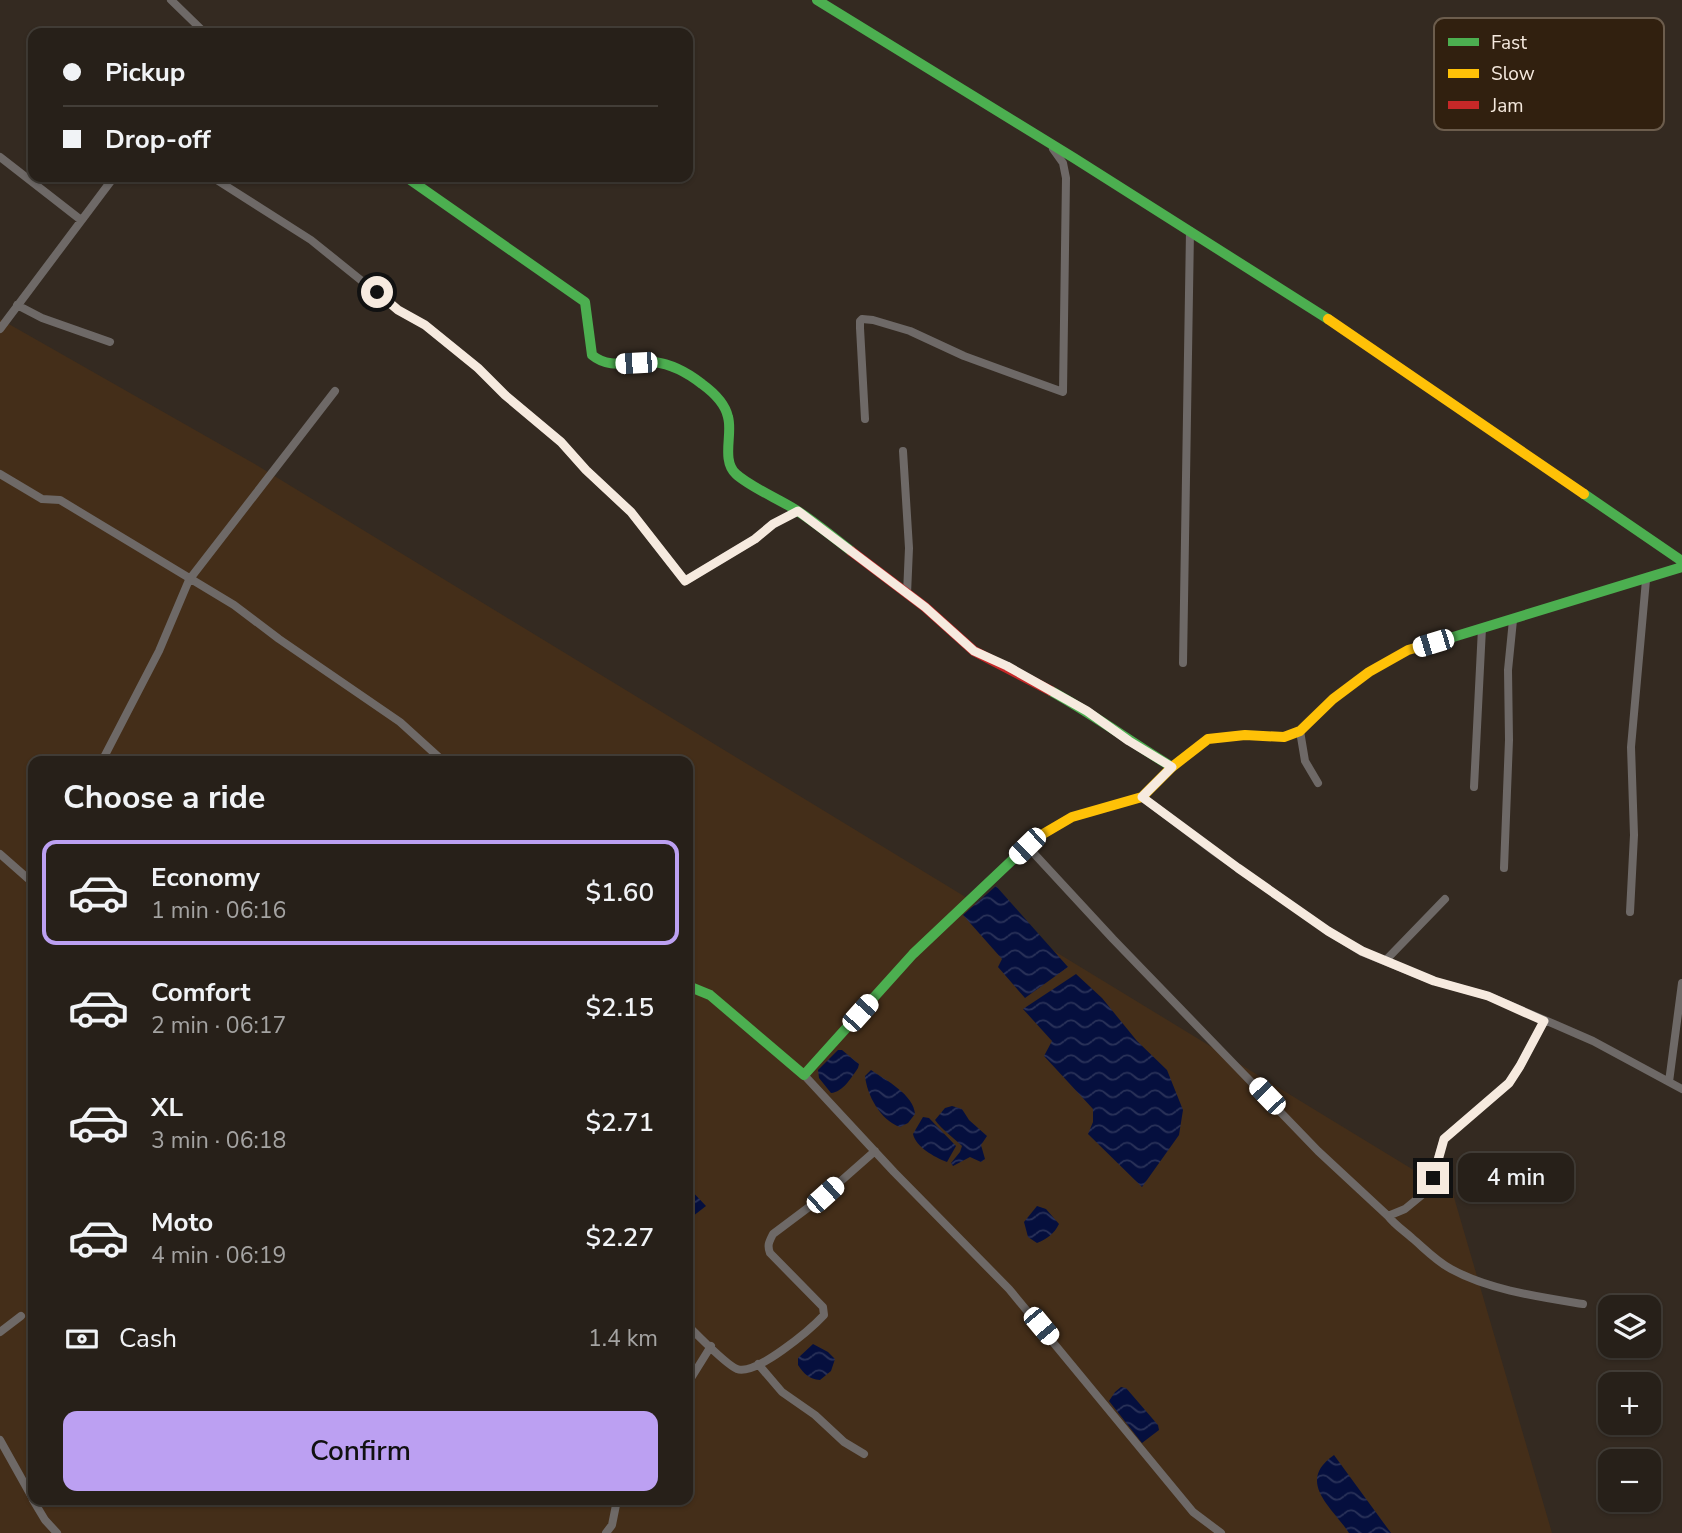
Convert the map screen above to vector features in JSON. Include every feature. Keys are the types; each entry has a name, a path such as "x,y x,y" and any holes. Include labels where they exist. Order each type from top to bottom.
{"street":[{"path":"171,0 200,28"},
{"path":"817,0 1050,143 1341,328 1682,561"},
{"path":"865,419 862,319 909,331 1039,386 1063,392 1066,178 1062,163 1050,143"},
{"path":"0,157 28,179"},
{"path":"32,182 81,220"},
{"path":"0,328 110,182"},
{"path":"220,182 311,240 398,310 425,325 478,368 505,395 561,442 586,470 631,512 685,581 755,539 773,524 798,511"},
{"path":"413,182 585,302 592,355 596,360 619,364 654,362 687,373 716,396 726,409 731,469 798,511 940,620 974,651 1007,666 1087,711 1172,767"},
{"path":"1183,663 1190,231"},
{"path":"17,305 42,318 110,342"},
{"path":"105,756 159,651 189,580 335,390"},
{"path":"903,451 909,548 907,594"},
{"path":"0,474 42,499 60,500 234,605 400,722 437,756"},
{"path":"804,1075 913,954 1027,846 1054,826 1072,817 1142,797 1172,767 1208,739 1245,735 1284,737 1300,730 1333,699 1408,650 1682,567"},
{"path":"1630,912 1634,835 1631,747 1646,580"},
{"path":"1504,868 1510,740 1508,670 1513,620"},
{"path":"1474,787 1482,628"},
{"path":"1300,730 1305,761 1318,783"},
{"path":"1142,797 1215,852 1328,931 1362,951 1434,981 1488,996 1592,1041 1682,1089"},
{"path":"1027,846 1318,1151 1396,1226 1464,1276 1509,1290 1583,1304"},
{"path":"0,854 28,879"},
{"path":"1385,961 1445,899"},
{"path":"1668,1082 1682,983"},
{"path":"693,987 710,995 804,1075 1009,1289 1194,1512 1221,1533"},
{"path":"1388,1216 1405,1209 1428,1190 1444,1139 1509,1083 1544,1021"},
{"path":"693,1330 734,1368 745,1371 810,1330 824,1315 823,1307 770,1254 769,1241 773,1234 825,1195 875,1151"},
{"path":"0,1332 21,1316"},
{"path":"693,1375 711,1346"},
{"path":"758,1364 782,1392 815,1415 844,1442 864,1454"},
{"path":"0,1440 28,1491"},
{"path":"36,1505 57,1533"},
{"path":"606,1533 612,1525 616,1505"}],"shaded area":[{"path":"0,319 253,463 1453,1194 1552,1533 0,1533"}],"water":[{"path":"996,886 1068,967 1025,998 998,967 1002,959 963,915"},
{"path":"1076,974 1102,998 1137,1041 1167,1070 1183,1110 1179,1135 1142,1187 1088,1134 1093,1122 1093,1109 1044,1056 1052,1041 1023,1009"},
{"path":"838,1050 842,1050 859,1064 846,1084 831,1093 819,1078 818,1070"},
{"path":"871,1070 905,1094 910,1101 915,1114 908,1123 900,1127 893,1124 876,1106 868,1091 865,1076"},
{"path":"952,1106 962,1109 969,1120 987,1136 981,1145 985,1159 981,1162 970,1157 953,1166 951,1163 962,1146 935,1120 945,1108"},
{"path":"923,1117 929,1118 956,1146 947,1162 926,1151 915,1139 913,1134"},
{"path":"693,1192 706,1206 693,1216"},
{"path":"1037,1206 1046,1209 1059,1224 1050,1236 1037,1243 1028,1237 1024,1222"},
{"path":"813,1344 835,1359 831,1371 820,1380 807,1376 798,1365 798,1358"},
{"path":"1121,1387 1126,1388 1158,1425 1159,1430 1142,1443 1109,1401"},
{"path":"1334,1455 1391,1533 1349,1533 1327,1504 1317,1485 1318,1475 1323,1465"}],"traffic: fast":[{"path":"817,0 1328,319"},
{"path":"413,182 585,302 592,355 599,360 614,363 654,362 667,365 697,380 721,403 726,412 729,424 729,462 736,474 803,515 851,551"},
{"path":"1584,494 1682,561"},
{"path":"1440,641 1682,567"},
{"path":"1051,691 1172,767"},
{"path":"693,988 710,995 804,1075 913,954 1043,834"}],"traffic: slow":[{"path":"1328,319 1584,494"},
{"path":"1043,834 1072,817 1142,797 1172,767 1208,739 1245,735 1284,737 1300,731 1333,699 1369,672 1408,650 1440,641"}],"traffic: jam":[{"path":"851,551 925,607 974,651 1051,691"}],"route":[{"path":"377,292 398,310 425,325 478,368 505,395 561,442 586,470 631,512 685,581 755,539 790,513 798,511 925,607 974,651 1007,666 1087,711 1172,767 1142,797 1328,931 1362,951 1401,968 1434,981 1488,996 1544,1021 1509,1083 1444,1139 1433,1178"}]}
